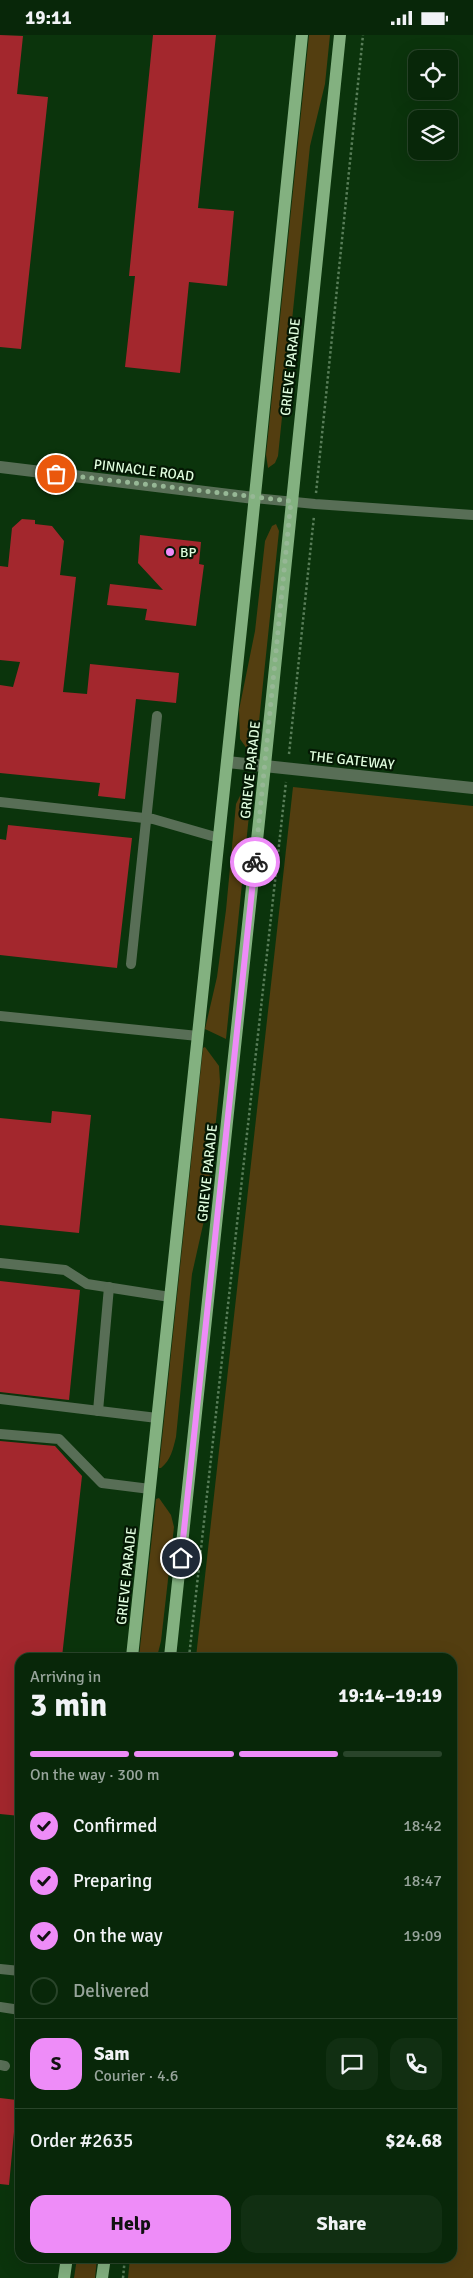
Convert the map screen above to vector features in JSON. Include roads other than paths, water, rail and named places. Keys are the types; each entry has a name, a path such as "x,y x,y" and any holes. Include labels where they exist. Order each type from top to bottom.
{"main road":[{"name":"GRIEVE PARADE","path":"132,1653 302,35"},
{"name":"GRIEVE PARADE","path":"170,1653 266,765 291,501 340,35"},
{"path":"62,2278 65,2263"},
{"path":"102,2278 103,2263"}],"street":[{"name":"PINNACLE ROAD","path":"0,467 254,497"},
{"name":"THE GATEWAY","path":"227,762 473,788"}],"lane":[{"path":"254,497 315,504 473,515"},
{"path":"131,963 156,716"},
{"path":"0,802 145,818 219,838"},
{"path":"0,1016 198,1037"},
{"path":"0,1263 65,1270 87,1284 170,1297"},
{"path":"98,1411 109,1287"},
{"path":"0,1399 157,1418"},
{"path":"0,1434 59,1439 102,1483 150,1489"},
{"path":"0,1969 15,1970"},
{"path":"0,2007 15,2009"},
{"path":"61,2263 62,2278"}],"place":[{"name":"BP","path":"170,552"}]}
